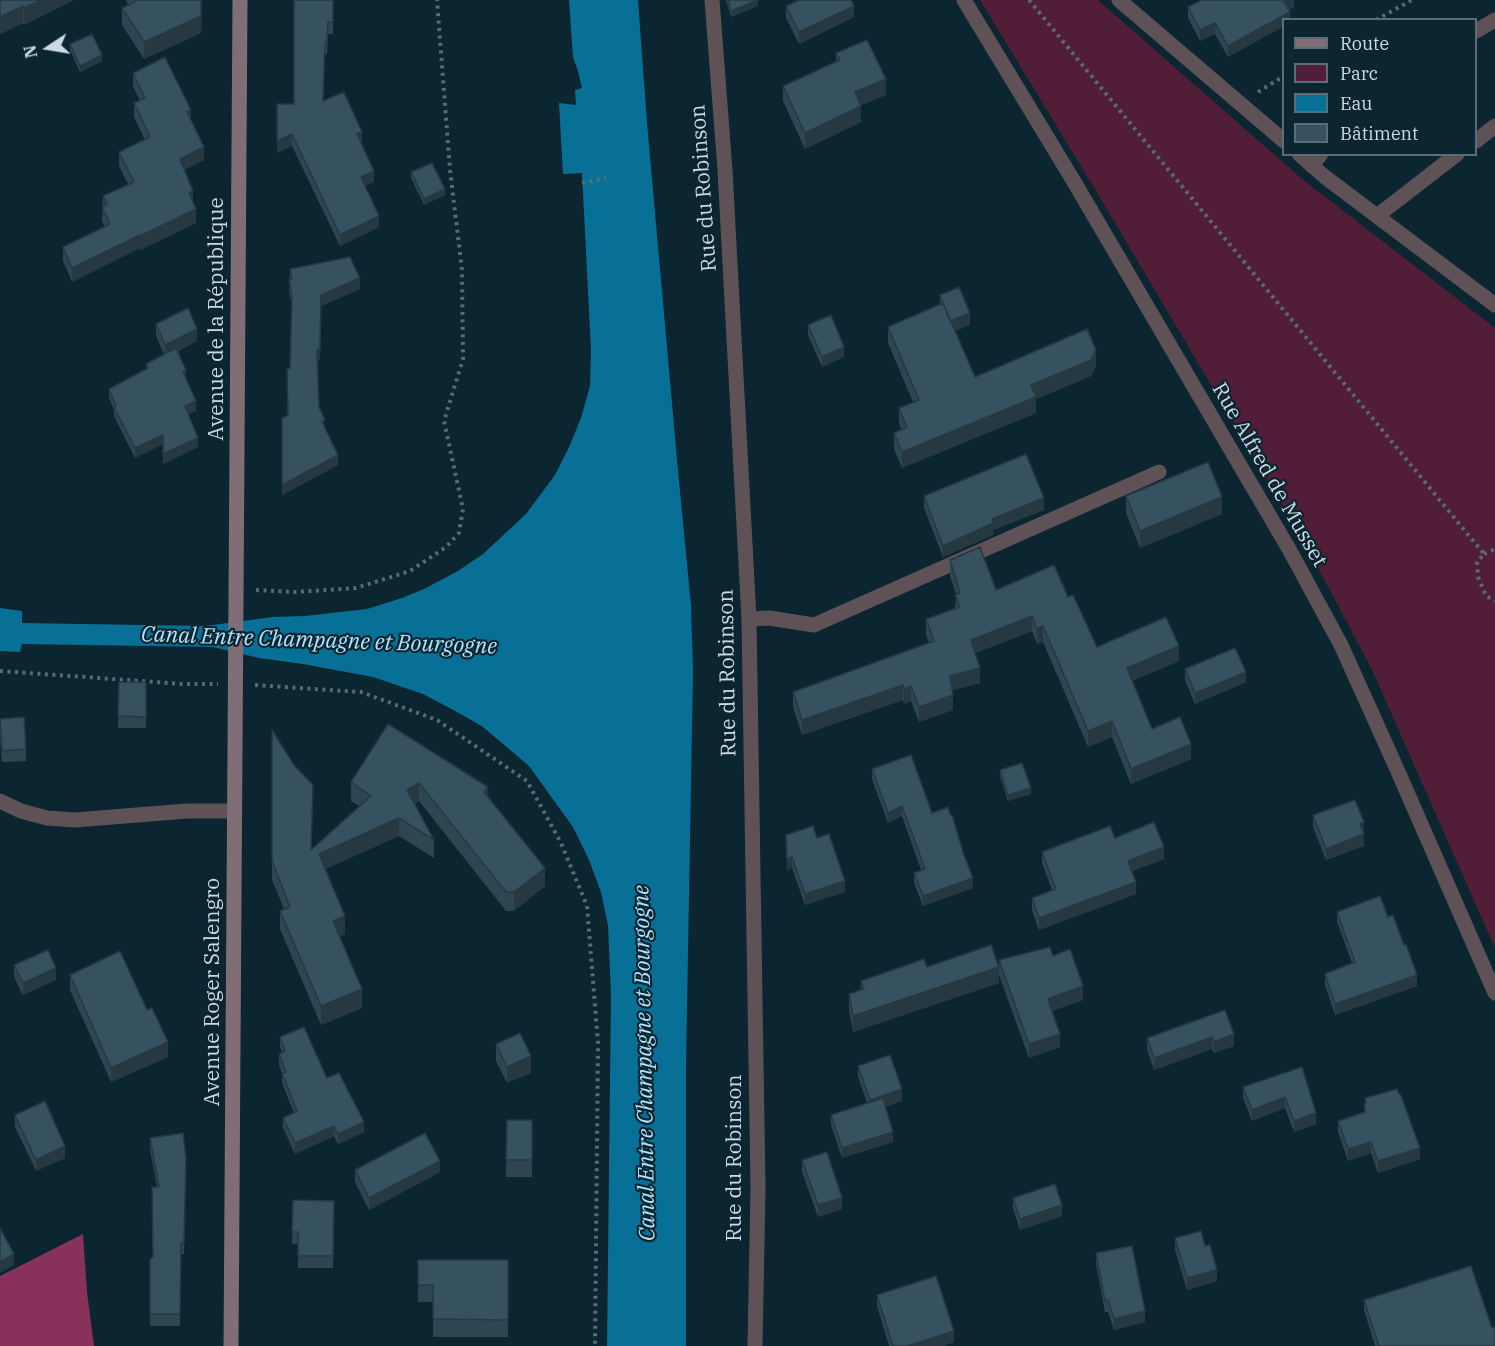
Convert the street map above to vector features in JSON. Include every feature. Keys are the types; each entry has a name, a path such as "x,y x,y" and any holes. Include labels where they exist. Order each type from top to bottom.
{"main road":[{"name":"Avenue de la République","path":"236,638 240,0"},
{"name":"Avenue Roger Salengro","path":"231,1346 236,638"}],"street":[{"name":"Rue du Robinson","path":"712,0 725,170 750,619 758,1188 755,1346"},
{"name":"Rue Alfred de Musset","path":"964,0 1073,180 1265,508 1341,645 1495,993"},
{"path":"1119,0 1282,139"},
{"path":"1477,30 1495,20"},
{"path":"1477,140 1495,126"},
{"path":"1377,216 1454,156"},
{"path":"1316,160 1377,216 1495,305"},
{"path":"750,619 769,618 814,625 1160,472"},
{"path":"0,801 21,811 47,818 75,820 235,811"}],"path":[{"path":"237,593 356,588 410,571 446,547 459,533 463,509 444,421 463,359 462,270 450,170 437,0"},
{"path":"1029,0 1484,554"},
{"path":"1380,18 1412,0"},
{"path":"1239,103 1282,77"},
{"path":"582,183 606,178"},
{"path":"1495,549 1484,554 1478,562 1478,577 1486,596 1495,601"},
{"path":"0,671 183,684 236,679 277,686 361,693 437,720 527,781 556,833 587,906 598,1043 595,1346"}],"green space":[{"path":"980,0 1098,0 1302,179 1495,328 1495,948 1372,670 1306,545"}],"shaded area":[{"path":"83,1234 94,1346 0,1346 0,1276"}],"water":[{"name":"Canal Entre Champagne et Bourgogne","path":"569,0 638,0 691,605 693,672 686,1063 686,1346 607,1346 611,995 608,925 601,892 573,827 529,766 483,727 459,713 423,694 373,677 259,658 213,647 22,644 20,652 0,651 0,608 22,611 22,623 205,626 273,617 367,609 424,589 458,571 483,554 526,514 555,475 569,447 581,418 590,386 591,350 582,173 563,174 559,103 576,105 575,90 582,88 573,57"}],"building":[{"path":"0,0 41,0 0,17"},
{"path":"134,0 201,0 201,16 144,42 122,8 135,2"},
{"path":"294,0 333,0 333,22 328,22 327,42 325,42 323,101 344,92 362,132 357,134 374,171 361,177 379,216 340,235 292,134 277,141 277,104 294,104"},
{"path":"728,0 758,0 731,11"},
{"path":"799,0 851,0 854,6 799,32 786,6"},
{"path":"1202,0 1287,0 1284,2 1290,12 1228,46 1215,23 1200,30 1188,7"},
{"path":"92,34 102,55 80,66 70,44"},
{"path":"867,40 886,79 855,92 861,106 805,133 783,86 840,60 836,53"},
{"path":"165,57 191,110 187,112 204,147 180,159 193,191 189,193 196,209 72,268 63,247 110,224 102,207 107,204 103,196 134,182 119,152 150,137 134,103 145,98 133,73"},
{"path":"432,163 445,189 424,199 411,172"},
{"path":"350,257 360,278 321,295 320,349 317,350 319,407 325,420 322,422 338,455 282,485 282,418 288,415 287,369 290,368 292,296 289,280 292,279 290,269"},
{"path":"959,287 970,313 950,321 940,295"},
{"path":"943,303 975,377 1087,329 1096,350 1091,360 1031,385 1036,397 902,452 894,433 907,427 899,408 919,400 888,327"},
{"path":"188,308 197,329 165,345 156,324"},
{"path":"831,315 844,347 822,357 808,325"},
{"path":"176,348 186,370 183,372 196,401 185,406 198,438 163,454 163,435 135,448 114,407 116,406 109,389 148,368 146,364"},
{"path":"1026,454 1044,498 992,519 993,523 943,546 924,496"},
{"path":"1208,462 1222,497 1140,531 1126,496"},
{"path":"980,547 996,590 1054,565 1068,597 1073,595 1097,647 1166,617 1179,646 1127,668 1152,729 1180,717 1191,744 1131,769 1112,721 1088,731 1043,626 1037,629 1032,616 971,640 980,668 950,676 953,695 919,707 911,686 904,689 903,685 802,720 793,692 934,641 926,619 960,607 955,595 960,593 950,560"},
{"path":"1235,648 1246,672 1195,693 1185,669"},
{"path":"119,682 146,682 146,717 118,716"},
{"path":"24,717 26,749 2,751 0,719"},
{"path":"388,724 488,787 484,792 545,868 514,892 506,892 419,783 407,790 434,840 399,818 319,854 345,916 333,921 362,989 321,1006 280,911 290,907 272,861 272,730 294,765 313,785 311,850 371,796 351,782"},
{"path":"911,755 932,813 948,807 973,878 923,896 914,873 925,869 902,806 888,813 872,769"},
{"path":"1022,763 1031,788 1008,795 1000,770"},
{"path":"1355,800 1364,822 1360,824 1364,834 1326,849 1313,815"},
{"path":"1154,822 1164,847 1128,861 1136,882 1039,918 1032,898 1056,889 1042,852 1110,826 1115,838"},
{"path":"813,826 817,838 829,834 845,881 805,894 792,857 787,859 786,835"},
{"path":"1380,896 1388,917 1393,915 1417,975 1335,1004 1325,974 1355,962 1337,912"},
{"path":"991,945 999,967 853,1016 849,994 864,989 861,981 924,959 927,967"},
{"path":"1050,947 1053,956 1070,949 1083,986 1048,999 1060,1034 1029,1044 999,960"},
{"path":"48,950 56,968 23,983 14,965"},
{"path":"120,951 147,1010 152,1008 168,1042 111,1068 70,975"},
{"path":"1225,1010 1234,1034 1214,1042 1212,1037 1154,1058 1147,1038"},
{"path":"304,1027 327,1078 339,1073 364,1122 338,1134 334,1126 295,1143 283,1118 297,1111 282,1073 286,1072 279,1054 285,1051 280,1037"},
{"path":"520,1033 531,1056 507,1067 496,1044"},
{"path":"890,1055 902,1089 870,1100 858,1066"},
{"path":"1302,1067 1316,1113 1294,1121 1285,1097 1252,1110 1243,1087"},
{"path":"1397,1089 1420,1148 1378,1161 1371,1142 1348,1149 1338,1121 1365,1112 1365,1098"},
{"path":"883,1098 893,1132 842,1148 831,1115"},
{"path":"45,1101 65,1146 36,1160 15,1115"},
{"path":"507,1120 532,1120 532,1160 506,1160"},
{"path":"183,1133 186,1158 180,1314 150,1314 150,1259 153,1257 152,1187 159,1187 150,1138"},
{"path":"425,1133 440,1161 369,1198 355,1170"},
{"path":"827,1152 842,1198 818,1205 802,1160"},
{"path":"1055,1184 1062,1205 1020,1219 1013,1198"},
{"path":"293,1200 334,1201 333,1256 298,1256 298,1232 292,1232"},
{"path":"0,1228 14,1254 0,1262"},
{"path":"1201,1231 1205,1246 1210,1245 1217,1270 1187,1278 1175,1238"},
{"path":"1132,1246 1145,1311 1114,1319 1108,1300 1105,1301 1096,1253"},
{"path":"418,1260 508,1260 508,1320 433,1319 433,1285 418,1285"},
{"path":"1471,1266 1492,1328 1495,1327 1495,1346 1379,1346 1364,1300"},
{"path":"936,1276 954,1331 907,1346 893,1346 877,1295"}]}
